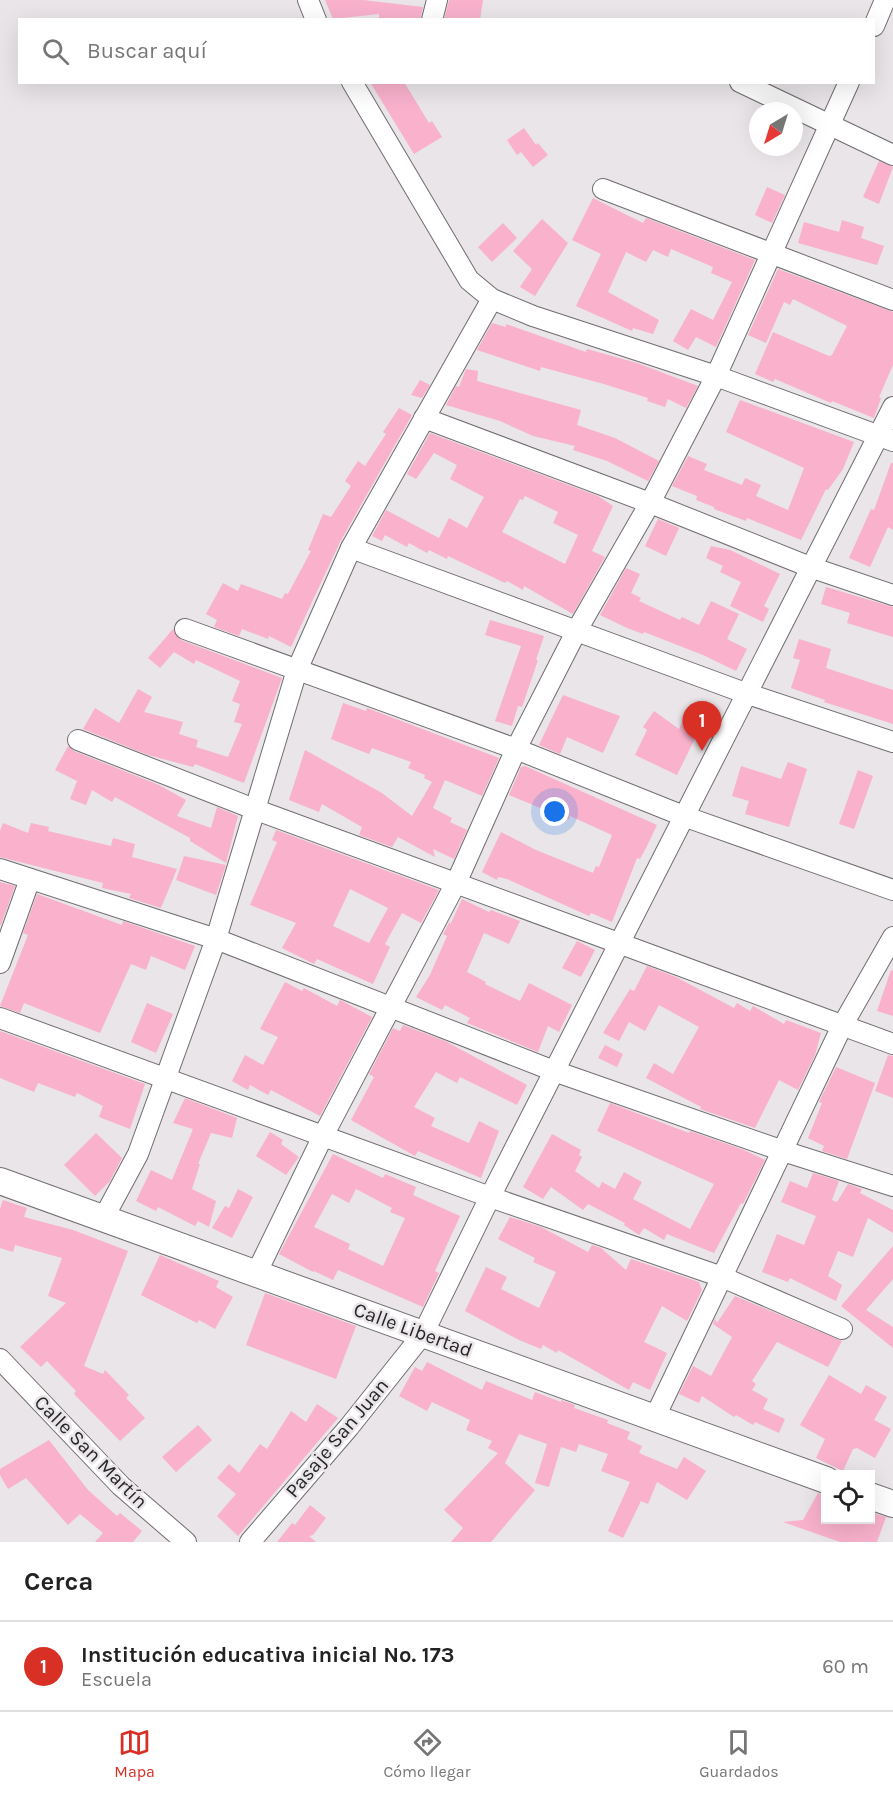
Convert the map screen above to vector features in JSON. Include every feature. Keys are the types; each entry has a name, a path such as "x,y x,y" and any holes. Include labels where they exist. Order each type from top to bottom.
{"street":[{"path":"308,0 315,18"},
{"path":"432,18 437,0"},
{"path":"875,22 885,0"},
{"path":"353,84 464,271 470,280 492,299 533,316 716,376 885,438"},
{"path":"745,84 893,155"},
{"path":"256,1274 323,1136 393,1007 457,881 516,749 577,630 650,503 716,376 848,84"},
{"path":"603,189 893,300"},
{"path":"103,1219 138,1154 167,1078 216,939 297,670 351,548 492,299"},
{"name":"Pasaje San Juan","path":"250,1542 349,1427 423,1334 554,1071 686,817 810,567 885,438 893,407"},
{"path":"424,418 650,503 810,567 893,595"},
{"path":"351,548 746,693 893,742"},
{"path":"185,629 516,749 686,817 893,890"},
{"path":"78,740 254,809 457,881 893,1044"},
{"path":"0,869 216,939 554,1071 783,1151 893,1186"},
{"path":"0,963 30,879"},
{"path":"654,1419 842,1026 893,937"},
{"path":"0,1018 490,1197 723,1277 842,1329"},
{"name":"Calle Libertad","path":"0,1181 821,1479"},
{"name":"Calle San Martín","path":"3,1369 121,1486 186,1542"},
{"path":"875,1499 893,1504"}],"building":[{"path":"325,0 363,0 423,7 420,18 379,18 379,14 333,18"},
{"path":"449,0 483,0 480,18 444,18"},
{"path":"371,84 405,84 429,123 432,121 442,137 414,154"},
{"path":"524,128 536,145 538,143 548,155 533,167 521,152 517,155 507,140"},
{"path":"879,161 893,167 879,204 863,197"},
{"path":"767,187 785,195 772,223 755,215"},
{"path":"593,198 643,223 646,218 755,260 716,347 696,337 688,350 673,341 691,309 713,320 732,282 711,273 713,267 671,249 668,257 653,250 646,262 626,252 608,292 659,320 653,334 633,328 632,331 576,306 601,254 572,240"},
{"path":"542,219 568,243 535,296 520,287 532,269 513,251"},
{"path":"842,220 864,227 861,238 884,246 877,265 798,243 804,222 839,232"},
{"path":"503,223 517,238 492,262 478,247"},
{"path":"778,269 893,312 893,365 879,397 881,398 874,418 832,401 831,403 775,379 773,382 755,374 773,332 829,356 832,355 847,326 793,299 790,305 784,302 766,343 748,335"},
{"path":"492,323 506,327 506,324 586,352 587,349 637,363 698,386 686,408 668,399 665,407 647,401 648,398 604,384 541,367 540,371 477,350"},
{"path":"466,369 478,371 477,381 581,410 577,425 615,438 659,461 648,481 607,461 573,450 575,446 533,436 500,421 446,405 456,386 459,387"},
{"path":"420,380 430,385 422,398 411,395"},
{"path":"740,400 854,442 843,469 828,490 826,489 801,540 747,518 746,521 714,509 696,500 697,496 672,486 688,456 707,464 704,470 742,485 745,478 761,485 756,496 788,510 804,468 726,432"},
{"path":"399,408 412,415 340,542 291,647 269,636 268,639 242,629 239,636 214,627 217,620 206,614 223,583 238,591 241,584 282,599 285,593 288,594 311,551 308,550 323,514 331,517 351,486 345,481 358,461 365,466 386,434 383,432"},
{"path":"430,433 598,496 613,506 592,551 605,557 573,614 524,586 523,590 507,581 505,583 448,556 447,559 429,550 427,553 409,543 407,547 385,535 382,541 372,536 386,510 439,538 449,518 467,528 484,497 450,479 457,465 434,453 416,479 407,474","holes":["525,496 558,512 553,523 578,535 565,564 502,532 520,499 523,500"]},
{"path":"891,463 893,463 893,530 888,527 870,567 849,558 871,509 874,510"},
{"path":"658,519 679,528 666,556 645,546"},
{"path":"711,546 730,550 780,574 764,606 769,609 763,622 730,606 741,582 720,572 723,566 706,558"},
{"path":"626,568 640,574 631,593 641,598 639,601 680,620 682,617 699,625 711,601 739,614 727,639 747,649 736,671 703,655 644,632 643,634 627,628 600,615"},
{"path":"826,587 893,607 893,637 847,623 850,613 821,604"},
{"path":"490,620 544,636 522,707 518,706 512,726 495,721 521,646 485,635"},
{"path":"173,629 181,640 282,678 244,783 195,764 193,767 148,755 83,729 95,708 119,723 138,689 152,697 144,712 183,722 179,734 198,740 196,747 228,757 242,724 234,722 240,704 232,701 240,681 196,660 194,664 174,652 160,668 148,658"},
{"path":"799,639 831,649 826,668 893,690 893,724 824,702 825,700 791,688 800,660 793,658"},
{"path":"563,695 620,716 603,753 567,737 560,754 539,745"},
{"path":"343,703 366,711 367,708 499,758 482,796 445,780 433,808 452,818 450,822 467,830 454,859 433,849 435,857 398,837 392,847 359,835 362,827 322,804 319,812 289,800 305,750 382,793 412,816 432,782 424,778 425,775 408,768 411,762 372,748 369,754 331,739"},
{"path":"654,711 679,729 686,714 703,722 677,775 635,755 647,730 643,727"},
{"path":"68,746 74,751 159,785 186,800 177,816 211,828 217,807 238,816 226,863 190,841 190,838 115,797 112,802 92,790 86,805 70,799 77,781 55,770"},
{"path":"788,762 807,769 789,827 745,814 749,801 732,796 741,766 781,779"},
{"path":"525,766 657,825 640,859 637,858 612,922 591,913 589,916 507,879 498,877 497,880 482,872 501,832 536,850 593,873 596,866 599,867 612,835 570,816 569,820 509,795 521,767"},
{"path":"858,770 873,776 854,829 839,824"},
{"path":"3,823 28,833 31,823 49,827 48,831 111,846 113,838 135,844 132,857 177,869 161,908 129,898 131,894 102,888 103,883 0,857 0,831"},
{"path":"276,830 439,890 421,923 402,913 385,944 390,947 373,984 317,959 314,964 282,948 296,923 250,905 277,842 272,840","holes":["350,889 388,908 369,943 333,926"]},
{"path":"184,856 226,865 216,895 176,880"},
{"path":"0,882 15,886 1,925 0,925"},
{"path":"37,894 122,925 123,921 195,946 185,970 151,956 146,970 131,964 100,1033 24,1003 20,1013 0,1006 28,935 23,933"},
{"path":"462,899 489,912 491,910 520,921 509,944 484,933 467,972 486,982 485,984 520,1001 529,983 572,1005 559,1032 548,1026 538,1052 467,1023 470,1018 445,1005 442,1010 416,997 430,975 447,936 443,934 450,921 450,925"},
{"path":"577,941 595,950 581,977 562,968"},
{"path":"647,966 676,977 734,1008 737,1003 750,1011 753,1006 784,1024 786,1020 821,1033 815,1055 798,1090 779,1080 755,1128 700,1109 701,1107 646,1078 654,1063 673,1074 699,1027 659,1005 645,1031 629,1022 619,1041 603,1033 630,989 634,991"},
{"path":"891,970 893,971 893,1016 877,1011"},
{"path":"285,982 302,991 304,988 337,1006 340,1000 372,1017 320,1116 271,1090 268,1095 250,1085 248,1090 232,1081 245,1055 263,1065 278,1037 260,1029"},
{"path":"147,1003 173,1014 156,1053 131,1042"},
{"path":"403,1025 445,1041 527,1085 517,1105 460,1077 457,1083 436,1072 414,1107 435,1118 431,1126 469,1143 479,1121 499,1131 481,1178 418,1151 415,1156 351,1120 374,1077 369,1074 393,1028 400,1031"},
{"path":"0,1031 145,1084 130,1129 99,1117 103,1106 77,1093 75,1097 38,1083 34,1092 0,1078"},
{"path":"605,1045 623,1054 617,1067 598,1058"},
{"path":"888,1055 893,1056 893,1098 875,1091"},
{"path":"836,1067 875,1083 847,1159 822,1151 824,1146 808,1138 822,1103 819,1102"},
{"path":"185,1098 237,1118 232,1138 211,1133 198,1164 200,1164 192,1189 216,1201 209,1227 198,1221 195,1226 158,1207 156,1211 136,1201 151,1170 172,1180 193,1129 173,1123"},
{"path":"610,1103 689,1133 690,1131 744,1150 765,1160 743,1204 741,1203 714,1253 667,1234 664,1240 644,1228 639,1235 624,1225 625,1223 588,1204 583,1210 551,1187 543,1199 523,1187 552,1134 581,1150 579,1155 582,1157 575,1171 599,1188 602,1182 615,1189 624,1172 642,1182 633,1199 690,1229 714,1184 597,1131"},
{"path":"270,1132 283,1140 281,1144 299,1157 286,1175 256,1156"},
{"path":"96,1133 122,1158 110,1181 95,1196 64,1165"},
{"path":"333,1154 383,1178 385,1174 416,1187 413,1195 460,1216 435,1271 439,1273 423,1307 338,1270 333,1280 279,1254","holes":["356,1189 392,1208 390,1212 405,1218 383,1266 348,1249 350,1244 314,1227 332,1194 349,1203"]},
{"path":"813,1173 839,1181 832,1200 837,1202 848,1184 862,1189 860,1193 893,1210 893,1233 868,1218 853,1257 838,1251 828,1276 842,1285 836,1301 790,1278 788,1282 762,1272 777,1234 804,1245 816,1216 781,1202 790,1181 807,1188"},
{"path":"238,1189 253,1197 232,1238 212,1228 225,1206 229,1208"},
{"path":"3,1200 27,1208 24,1217 73,1230 128,1251 84,1366 103,1374 105,1370 129,1395 126,1398 145,1418 120,1441 74,1394 76,1391 47,1361 41,1367 20,1347 66,1303 48,1296 62,1258 15,1245 13,1252 0,1248 0,1209"},
{"path":"510,1217 541,1227 588,1252 592,1245 601,1248 626,1270 631,1259 699,1282 702,1290 687,1321 662,1306 644,1342 667,1353 650,1390 633,1382 629,1390 558,1350 557,1353 543,1345 541,1349 519,1340 465,1311 486,1267 507,1277 501,1289 539,1308 556,1272 533,1262 535,1258 498,1239"},
{"path":"893,1246 893,1279 866,1310 893,1327 893,1348 841,1306"},
{"path":"160,1255 219,1281 216,1287 233,1297 215,1329 199,1320 197,1323 141,1295"},
{"path":"265,1293 356,1326 336,1379 246,1345"},
{"path":"735,1296 842,1341 828,1367 777,1342 752,1381 756,1384 752,1390 768,1399 763,1409 785,1419 779,1433 755,1422 753,1425 736,1415 734,1417 702,1396 699,1403 679,1394 693,1366 711,1376 732,1337 713,1324 715,1319 717,1323"},
{"path":"427,1362 482,1390 486,1381 532,1400 535,1392 575,1405 574,1408 608,1420 607,1423 630,1432 627,1439 642,1446 639,1453 677,1469 684,1457 706,1471 687,1500 657,1482 648,1504 641,1501 623,1538 608,1531 630,1482 601,1471 608,1454 579,1444 576,1452 561,1447 549,1487 535,1483 547,1444 519,1434 505,1463 535,1490 491,1542 451,1542 463,1528 444,1510 498,1453 488,1448 492,1441 466,1430 470,1420 432,1402 427,1411 399,1396 415,1367 422,1371"},
{"path":"829,1375 861,1394 866,1385 887,1397 874,1420 891,1429 875,1458 857,1448 853,1449 843,1470 816,1458 825,1439 800,1425"},
{"path":"317,1404 338,1418 238,1536 217,1516 236,1494 217,1478 229,1464 239,1473 260,1444 267,1449 291,1411 306,1422"},
{"path":"198,1425 212,1440 176,1472 162,1457"},
{"path":"49,1440 88,1490 117,1516 120,1513 142,1531 133,1542 95,1542 103,1533 80,1514 68,1525 26,1478 8,1489 0,1475 0,1469"},
{"path":"818,1493 821,1494 821,1524 875,1524 875,1514 886,1517 877,1542 840,1542 783,1522 803,1520"},
{"path":"310,1505 326,1518 313,1535 309,1536 316,1542 277,1542 292,1523 295,1525"}],"place":[{"name":"Institución educativa inicial No. 173","path":"702,751"}]}
